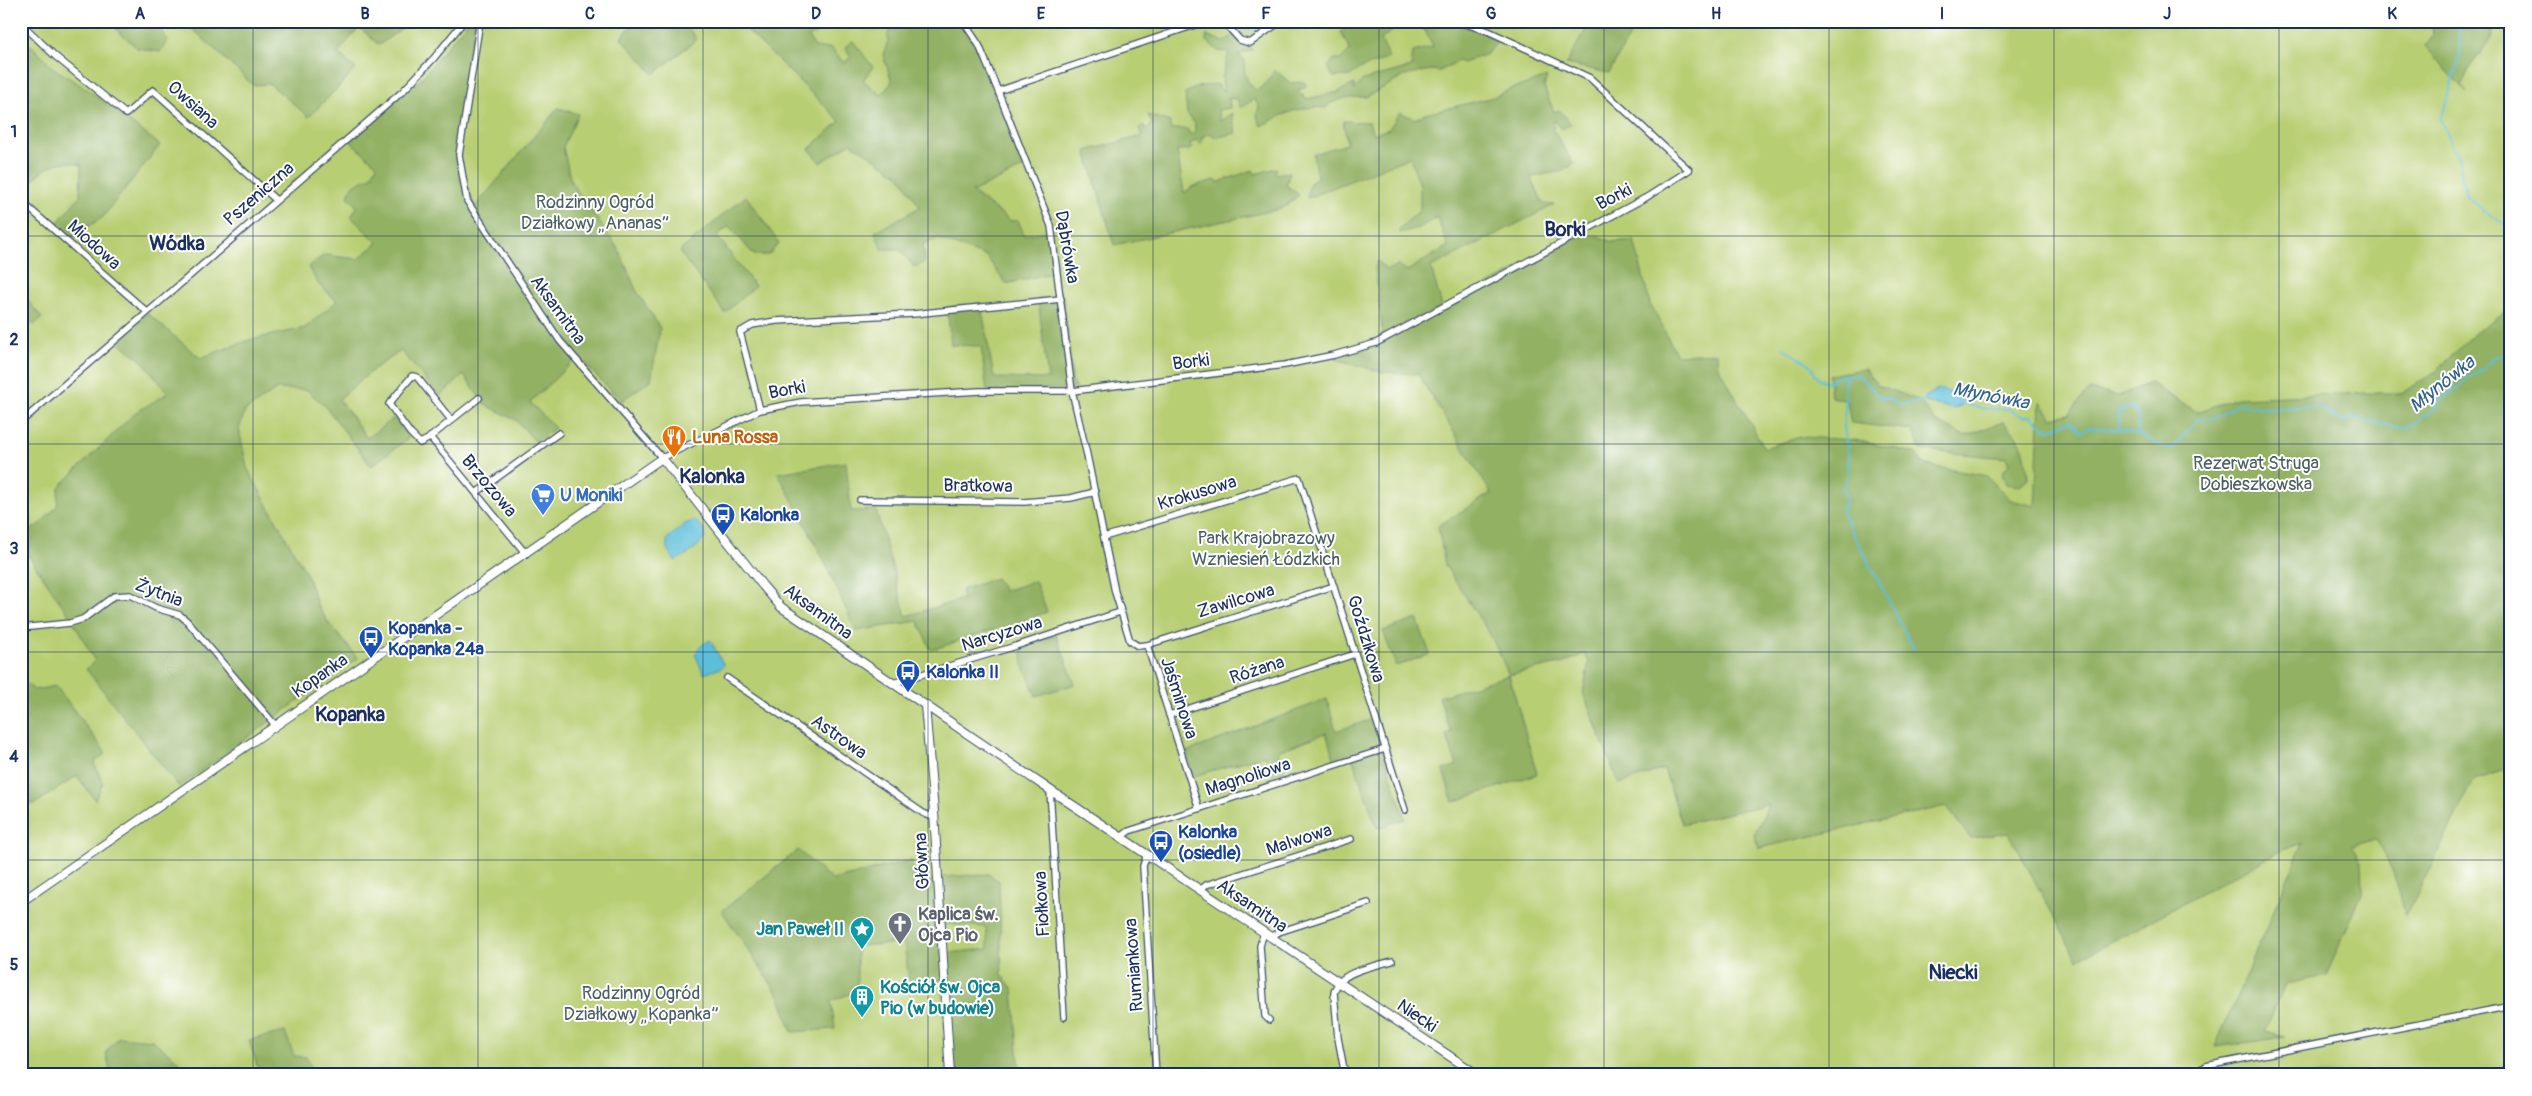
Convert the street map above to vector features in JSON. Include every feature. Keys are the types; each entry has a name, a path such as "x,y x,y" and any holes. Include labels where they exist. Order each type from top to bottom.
{"street":[{"name":"Pszeniczna","path":"21,422 402,90 434,58 464,21"},
{"name":"Aksamitna","path":"480,21 459,155 467,201 560,341 662,458 775,601 1050,790 1339,982"},
{"path":"628,21 636,21"},
{"name":"Dąbrówka","path":"964,21 979,45 1051,226 1072,391 1095,492"},
{"path":"998,91 1207,21"},
{"path":"1224,21 1240,40 1250,43 1281,21"},
{"name":"Borki","path":"662,458 760,410 801,402 979,391 1072,391 1285,365 1376,343 1647,197 1689,170 1590,78 1488,31 1456,21"},
{"name":"Owsiana","path":"21,23 55,56 126,114 153,90 276,200"},
{"name":"Miodowa","path":"21,201 146,312"},
{"path":"760,410 740,332 752,325 776,321 913,314 1061,298"},
{"path":"452,420 417,377 412,376 389,404 410,433 420,443 430,437 452,420 480,398"},
{"path":"476,493 559,433"},
{"name":"Brzozowa","path":"430,437 526,554"},
{"name":"Kopanka","path":"21,902 662,458"},
{"name":"Krokusowa","path":"1104,537 1299,478"},
{"name":"Goździkowa","path":"1299,478 1405,810"},
{"name":"Bratkowa","path":"860,500 1024,502 1071,498 1095,492"},
{"name":"Jaśminowa","path":"1095,492 1120,612 1130,641 1138,646 1147,645 1199,809"},
{"name":"Zawilcowa","path":"1147,645 1334,586"},
{"name":"Żytnia","path":"21,628 70,624 83,619 114,596 130,595 156,608 180,615 188,621 276,726"},
{"name":"Narcyzowa","path":"893,683 1120,612"},
{"name":"Różana","path":"1169,714 1355,654"},
{"name":"Astrowa","path":"727,678 923,813 935,818"},
{"name":"Główna","path":"925,705 935,818 950,1075"},
{"name":"Magnoliowa","path":"1120,836 1129,831 1385,749"},
{"name":"Fiołkowa","path":"1050,790 1064,1017"},
{"name":"Malwowa","path":"1200,890 1206,885 1351,839"},
{"name":"Rumiankowa","path":"1147,854 1143,866 1156,1075"},
{"path":"1272,937 1279,932 1368,903"},
{"path":"1264,932 1260,946 1266,1016 1269,1020"},
{"path":"1345,1075 1338,1038 1334,993 1339,982 1347,976 1392,961"},
{"name":"Niecki","path":"1339,982 1478,1075"},
{"path":"2191,1075 2206,1066 2511,1006"},
{"path":"2502,1075 2511,1058"}],"green space":[{"name":"Park Krajobrazowy Wzniesień Łódzkich","path":"21,21 2511,21 2511,1075 21,1075"},
{"path":"120,21 154,21 168,40 160,52 137,48 116,29"},
{"path":"184,21 412,21 379,45 359,27 338,53 356,69 309,117 270,84 253,85"},
{"path":"468,21 475,21 458,130 456,157 475,207 558,108 578,114 563,147 571,182 619,250 636,290 660,328 651,380 621,401 578,357 530,402 555,428 536,442 516,420 484,404 464,375 440,396 401,351 375,368 339,399 367,438 394,418 409,438 371,466 326,407 307,390 277,389 245,411 239,429 247,468 307,575 317,604 329,624 358,658 179,787 86,669 95,661 71,618 21,545 21,537 41,523 57,506 59,487 135,413 168,393 144,363 117,340 147,313 200,358 249,340 305,328 337,301 319,285 308,267 324,255 358,259 378,243 351,217 357,207 348,196 354,186 371,177 377,165 350,141 422,78"},
{"path":"635,21 682,21 697,39 654,74 621,38"},
{"path":"738,21 842,21 808,37 816,48 831,48 844,63 851,57 845,47 853,41 873,67 863,80 881,95 892,82 883,55 888,41 888,32 915,21 959,21 976,46 1027,166 972,192 1011,221 1018,220 1024,235 1048,231 1055,272 1006,284 986,256 937,239 923,244 925,262 914,267 900,249 882,249 875,232 920,207 900,176 851,143 820,163 809,149 840,121"},
{"path":"1226,21 1277,21 1256,36 1247,39 1252,50 1238,55 1245,60 1244,69 1246,77 1256,90 1263,87 1275,70 1290,83 1304,82 1307,87 1298,90 1306,99 1338,92 1354,84 1354,90 1363,80 1411,67 1413,52 1433,47 1425,30 1412,26 1401,27 1381,40 1389,58 1359,69 1350,76 1333,77 1328,67 1334,59 1340,60 1350,50 1341,32 1355,21 1449,21 1492,36 1497,43 1486,54 1463,63 1458,61 1440,71 1430,70 1405,76 1366,97 1345,98 1331,103 1326,108 1317,107 1292,111 1261,126 1257,116 1259,106 1254,99 1241,108 1237,99 1229,98 1230,108 1218,110 1220,121 1232,113 1236,133 1215,138 1211,133 1202,137 1201,144 1196,140 1190,144 1192,148 1188,151 1184,149 1177,151 1184,193 1192,187 1214,180 1219,182 1253,170 1255,174 1277,168 1275,174 1290,172 1286,185 1299,195 1286,206 1275,210 1114,245 1086,151 1142,136 1139,128 1144,125 1146,130 1152,124 1148,115 1170,122 1170,129 1187,129 1191,135 1195,133 1195,124 1187,114 1185,93 1197,87 1216,84 1224,92 1222,78 1229,52 1218,51 1207,41 1206,35 1224,42 1237,32"},
{"path":"1591,21 1638,21 1609,73 1566,64"},
{"path":"2432,21 2490,21 2492,37 2469,68 2461,86 2467,93 2425,46 2433,35"},
{"path":"31,45 52,67 88,90 160,145 102,218 84,229 74,240 56,224 80,196 81,165 64,162 50,167 25,187 30,196 26,201 21,197 21,50"},
{"path":"1547,77 1544,87 1554,112 1559,110 1571,124 1562,129 1554,120 1553,130 1574,164 1563,171 1531,177 1543,204 1554,205 1431,267 1442,307 1383,336 1375,268 1377,261 1387,270 1399,265 1407,271 1448,246 1437,217 1419,228 1399,233 1400,228 1420,210 1420,185 1410,157 1307,198 1310,183 1317,177 1313,154 1347,144 1343,121 1369,122 1373,134 1389,129 1400,112 1414,119 1425,114 1494,97"},
{"path":"746,196 779,243 769,255 754,255 729,226 717,236 755,286 725,313 681,254 681,250"},
{"name":"Rezerwat Struga Dobieszkowska","path":"1598,236 1612,242 1634,240 1650,304 1677,355 1717,353 1717,364 1764,448 1800,437 1855,440 1915,453 1925,465 1987,476 2011,500 2035,506 2040,402 2053,418 2069,414 2089,390 2118,396 2150,383 2197,412 2237,398 2403,393 2436,371 2476,332 2508,310 2511,313 2511,768 2474,780 2406,916 2393,872 2376,839 2352,846 2362,862 2363,891 2326,976 2285,984 2265,1032 2285,1037 2215,1047 2303,843 2283,850 2077,960 2009,833 1970,838 1946,806 1759,848 1754,835 1769,804 1682,824 1664,769 1619,784 1583,693 1589,661 1584,654 1564,663 1509,675 1491,636 1445,565 1438,526 1491,493 1418,374 1381,372 1335,359 1335,356 1376,345 1578,237"},
{"path":"21,282 22,293 42,318 34,325 25,316 21,317"},
{"path":"1063,296 1073,385 1076,388 987,391 981,346 951,345 947,307 981,304 994,378 1048,379 1038,299"},
{"path":"1865,369 1878,385 1920,401 1935,421 1965,436 2003,422 2016,435 2023,447 2028,479 2020,486 2006,484 2002,473 2009,464 2006,458 1921,450 1912,430 1851,423 1847,401 1831,397 1829,375"},
{"path":"846,462 851,511 876,510 906,616 963,599 961,590 996,578 1004,591 1035,581 1047,612 931,650 918,621 856,631 821,554 778,473"},
{"path":"1417,619 1430,654 1396,666 1383,631"},
{"path":"1056,635 1075,684 1036,696 1023,664 1021,645"},
{"path":"1509,675 1537,774 1453,802 1443,770 1457,765 1446,735 1451,733 1439,697"},
{"path":"21,679 34,690 56,686 106,753 94,763 103,783 95,800 77,776 33,805 21,791"},
{"path":"1327,699 1336,731 1373,719 1405,819 1377,828 1352,757 1335,762 1326,733 1278,751 1285,774 1274,778 1265,755 1194,776 1186,752"},
{"path":"798,850 832,880 912,860 914,887 942,877 988,874 999,881 1002,975 1013,989 1020,1075 949,1075 941,980 909,981 904,943 857,946 857,991 831,1001 835,1029 792,1032 780,997 722,911","holes":["944,924 986,927 988,949 947,953"]},
{"path":"285,1032 294,1056 307,1057 313,1075 260,1075 249,1040"},
{"path":"119,1037 152,1040 180,1062 183,1075 111,1075 106,1052"}],"water":[{"path":"1938,389 1961,395 1963,400 1961,406 1953,409 1925,402 1925,397"},
{"path":"695,520 705,531 705,539 691,552 675,561 667,549 667,539 685,524"},
{"path":"710,640 724,665 721,668 704,674 695,654 701,646"}],"waterway":[{"path":"2458,21 2460,55 2441,119 2459,160 2466,197 2511,229"},
{"name":"Młynówka","path":"1959,402 1982,409 2009,409 2023,417 2032,416 2044,428 2051,429 2071,421 2082,432 2087,428 2126,431 2172,450 2197,420 2217,417 2238,404 2273,409 2311,406 2327,411 2335,419 2344,421 2353,418 2404,428 2415,425 2422,417 2435,409 2439,402 2479,371 2484,370 2488,363 2492,362 2493,357 2500,356 2511,345"},
{"name":"Młynówka","path":"1783,348 1808,363 1821,380 1827,382 1843,375 1859,376 1881,398 1888,398 1899,405 1925,400"},
{"path":"1846,375 1844,384 1844,424 1849,465 1843,488 1846,503 1842,506 1843,514 1914,649"},
{"name":"Młynówka","path":"2118,428 2120,420 2118,411 2132,407 2139,415 2137,429 2140,435"}],"place":[{"name":"Luna Rossa","path":"674,458"},
{"name":"U Moniki","path":"543,516"},
{"name":"Kalonka","path":"723,536"},
{"name":"Kopanka - Kopanka 24a","path":"371,659"},
{"name":"Kalonka II","path":"908,693"},
{"name":"Kalonka (osiedle)","path":"1161,863"},
{"name":"Kaplica św. Ojca Pio","path":"900,945"},
{"name":"Jan Paweł II","path":"862,950"},
{"name":"Kościół św. Ojca Pio (w budowie)","path":"862,1018"}],"district":[{"name":"Borki","path":"1565,229"},
{"name":"Wódka","path":"177,243"},
{"name":"Kalonka","path":"712,476"},
{"name":"Kopanka","path":"350,714"},
{"name":"Niecki","path":"1953,972"}],"park label":[{"name":"Rodzinny Ogród Działkowy „Ananas”","path":"595,212"},
{"name":"Rodzinny Ogród Działkowy „Kopanka”","path":"641,1003"}]}
